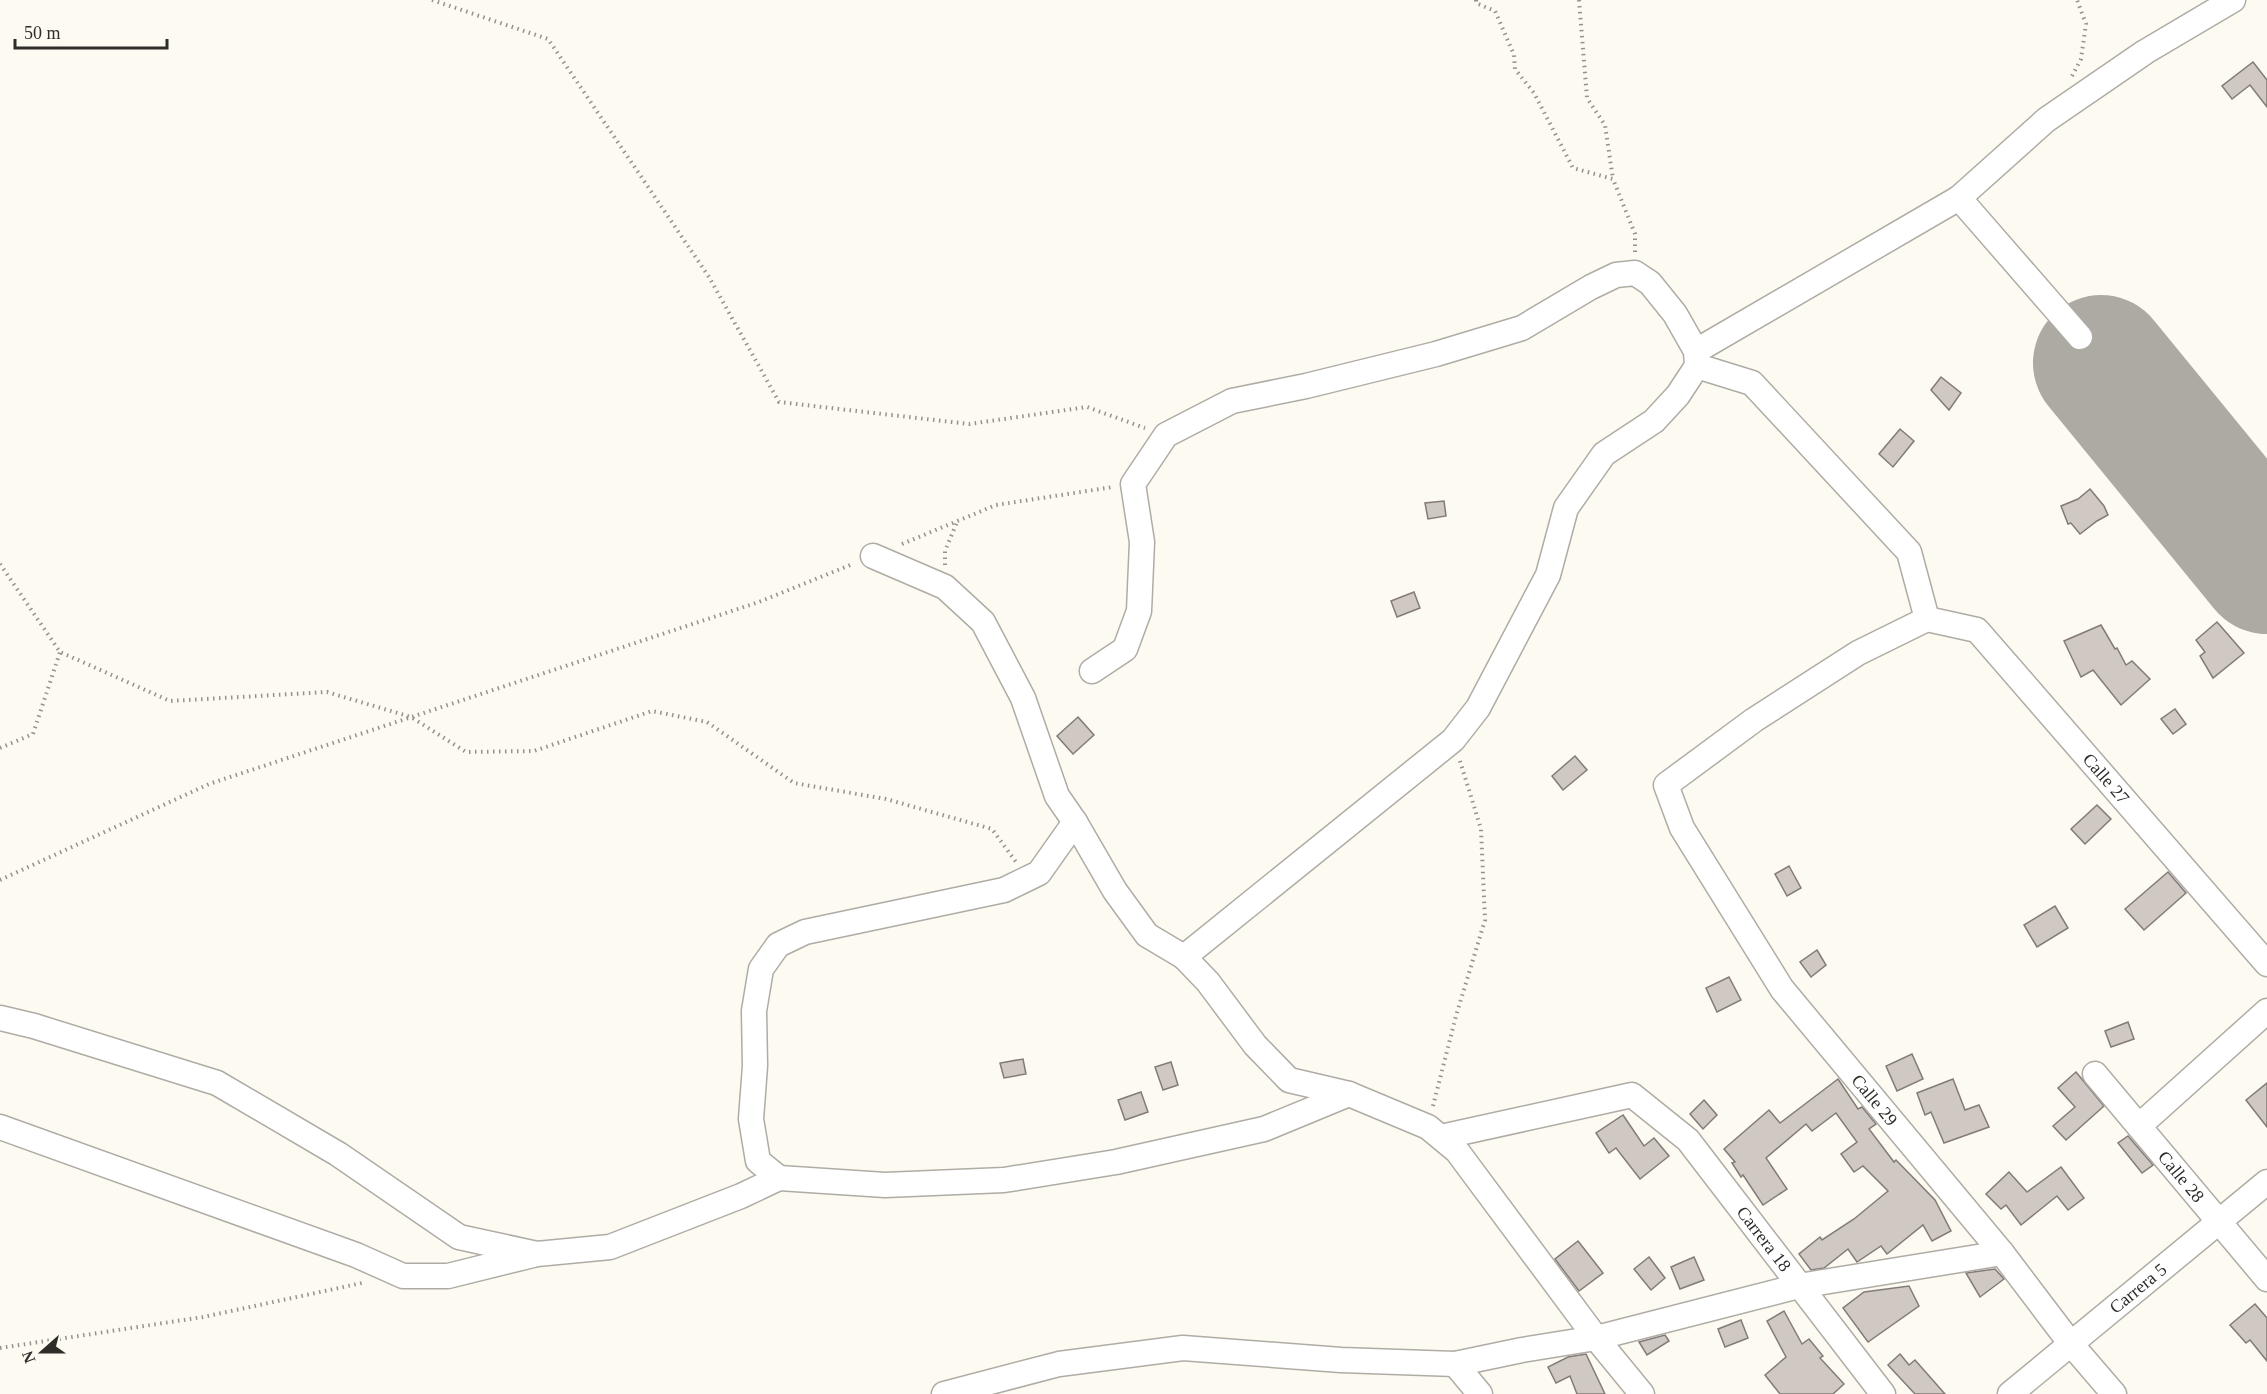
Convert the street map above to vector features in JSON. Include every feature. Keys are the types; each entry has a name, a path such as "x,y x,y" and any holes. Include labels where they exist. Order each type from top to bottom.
{"street":[{"path":"1184,957 1453,741 1478,708 1548,575 1566,508 1604,454 1654,421 1677,395 1696,359 1959,198 2046,120 2145,52 2233,0"},
{"path":"1959,198 2080,337"},
{"path":"1092,671 1125,649 1139,611 1142,542 1132,483 1166,435 1232,401 1306,386 1436,354 1521,328 1591,287 1616,275 1635,273 1650,284 1675,314 1696,359 1752,383 1909,552 1927,619"},
{"path":"873,556 945,587 983,622 1023,698 1057,796 1075,822 1115,891 1147,935 1184,957 1208,982 1255,1045 1289,1080 1349,1094 1434,1132 1457,1151 1596,1338 1642,1394"},
{"name":"Calle 29","path":"1927,619 1848,659 1754,720 1666,785 1682,828 1782,989 2002,1253 2071,1344 2114,1394"},
{"name":"Calle 27","path":"1927,619 1977,630 2267,964"},
{"path":"779,1178 758,1161 751,1119 755,1066 754,1011 761,969 778,945 805,932 1004,890 1039,873 1075,822"},
{"path":"2139,1126 2267,1011"},
{"path":"0,1018 34,1026 217,1083 338,1154 459,1237 537,1254"},
{"name":"Calle 28","path":"2095,1074 2267,1279"},
{"path":"0,1127 356,1254 404,1275 448,1276 537,1254 610,1247 741,1196 779,1178 885,1185 1004,1180 1116,1162 1264,1129 1349,1094"},
{"name":"Carrera 18","path":"1434,1132 1632,1095 1688,1140 1884,1394"},
{"name":"Carrera 5","path":"2010,1394 2267,1182"},
{"path":"944,1394 1059,1364 1183,1348 1341,1360 1455,1364 1596,1338 1799,1286 2002,1253"},
{"path":"1455,1364 1480,1394"}],"path":[{"path":"432,0 548,39 709,277 779,402 969,424 1087,407 1166,435"},
{"path":"1476,0 1476,3 1495,11 1514,55 1515,69 1534,93 1573,168 1613,179"},
{"path":"1579,0 1587,98 1605,125 1613,179 1635,234 1635,273"},
{"path":"2070,79 2081,59 2086,24 2077,0"},
{"path":"0,880 209,784 759,602 996,505 1132,483"},
{"path":"945,587 945,551 957,521"},
{"path":"0,564 60,652 170,701 327,692 411,717 466,752 534,751 652,711 707,722 794,783 886,799 992,829 1022,871 1039,873"},
{"path":"0,748 33,734 60,652"},
{"path":"1434,1132 1456,1016 1485,920 1481,829 1453,741"},
{"path":"0,1348 203,1317 370,1281"}],"building":[{"path":"2253,62 2267,80 2267,107 2250,85 2232,99 2222,86"},
{"path":"1941,377 1961,393 1949,410 1931,390"},
{"path":"1900,429 1914,441 1893,467 1879,454"},
{"path":"2090,489 2104,506 2108,515 2080,534 2071,523 2068,524 2061,506 2078,499"},
{"path":"1444,501 1446,516 1428,519 1425,503"},
{"path":"1414,592 1420,608 1397,617 1391,601"},
{"path":"2217,622 2244,653 2213,678 2200,656 2205,652 2196,640"},
{"path":"2101,625 2126,665 2132,661 2150,679 2121,705 2093,670 2081,677 2064,641"},
{"path":"2175,709 2186,724 2173,734 2161,719"},
{"path":"1078,717 1094,735 1073,754 1057,736"},
{"path":"1575,756 1587,770 1563,790 1552,776"},
{"path":"2097,805 2111,819 2085,844 2071,829"},
{"path":"1789,866 1801,888 1787,896 1775,874"},
{"path":"2168,872 2186,893 2144,930 2125,909"},
{"path":"2055,906 2068,928 2037,947 2024,925"},
{"path":"1817,950 1826,965 1811,977 1800,962"},
{"path":"1729,977 1741,1000 1717,1012 1706,988"},
{"path":"2128,1022 2134,1039 2111,1047 2105,1031"},
{"path":"1912,1054 1923,1079 1897,1091 1886,1066"},
{"path":"1023,1059 1026,1074 1004,1078 1000,1063"},
{"path":"1171,1062 1178,1085 1163,1090 1155,1067"},
{"path":"2076,1072 2104,1106 2066,1140 2053,1126 2075,1107 2058,1088"},
{"path":"1838,1079 1858,1109 1862,1107 1876,1124 1869,1129 1894,1162 1896,1160 1935,1200 1951,1231 1932,1241 1923,1225 1887,1254 1881,1246 1857,1262 1848,1249 1824,1268 1811,1270 1799,1254 1820,1237 1822,1240 1854,1219 1888,1191 1863,1166 1854,1172 1841,1154 1857,1142 1836,1113 1812,1131 1806,1124 1766,1158 1787,1189 1763,1205 1743,1175 1741,1177 1732,1163 1735,1162 1724,1149 1769,1110 1780,1123"},
{"path":"1953,1079 1965,1110 1979,1105 1989,1127 1944,1143 1931,1112 1925,1115 1917,1093"},
{"path":"2267,1083 2267,1127 2246,1100"},
{"path":"1141,1092 1148,1112 1125,1120 1118,1100"},
{"path":"1704,1100 1717,1115 1703,1129 1690,1114"},
{"path":"1623,1115 1644,1146 1654,1138 1669,1156 1640,1179 1616,1148 1609,1153 1596,1133"},
{"path":"2128,1136 2153,1165 2142,1173 2118,1143"},
{"path":"2061,1167 2084,1198 2068,1210 2057,1196 2021,1225 2006,1205 2001,1209 1986,1194 2009,1172 2027,1192"},
{"path":"1578,1241 1603,1273 1579,1291 1555,1259"},
{"path":"1649,1257 1665,1278 1651,1290 1634,1269"},
{"path":"1694,1257 1704,1280 1680,1289 1671,1267"},
{"path":"1995,1269 2004,1279 1980,1297 1966,1273"},
{"path":"1909,1286 1919,1306 1868,1342 1843,1308 1864,1292"},
{"path":"2255,1304 2267,1318 2267,1361 2250,1340 2246,1343 2230,1325"},
{"path":"1784,1311 1802,1344 1809,1339 1823,1356 1820,1358 1844,1384 1833,1394 1780,1394 1765,1375 1786,1357 1767,1321"},
{"path":"1741,1320 1748,1338 1725,1347 1718,1329"},
{"path":"1665,1335 1669,1341 1647,1355 1639,1342"},
{"path":"1586,1354 1605,1394 1577,1394 1570,1376 1556,1383 1548,1367 1568,1357"},
{"path":"1900,1354 1909,1365 1915,1360 1945,1394 1915,1394 1888,1365"}],"runway":[{"path":"2101,363 2267,566"}]}
